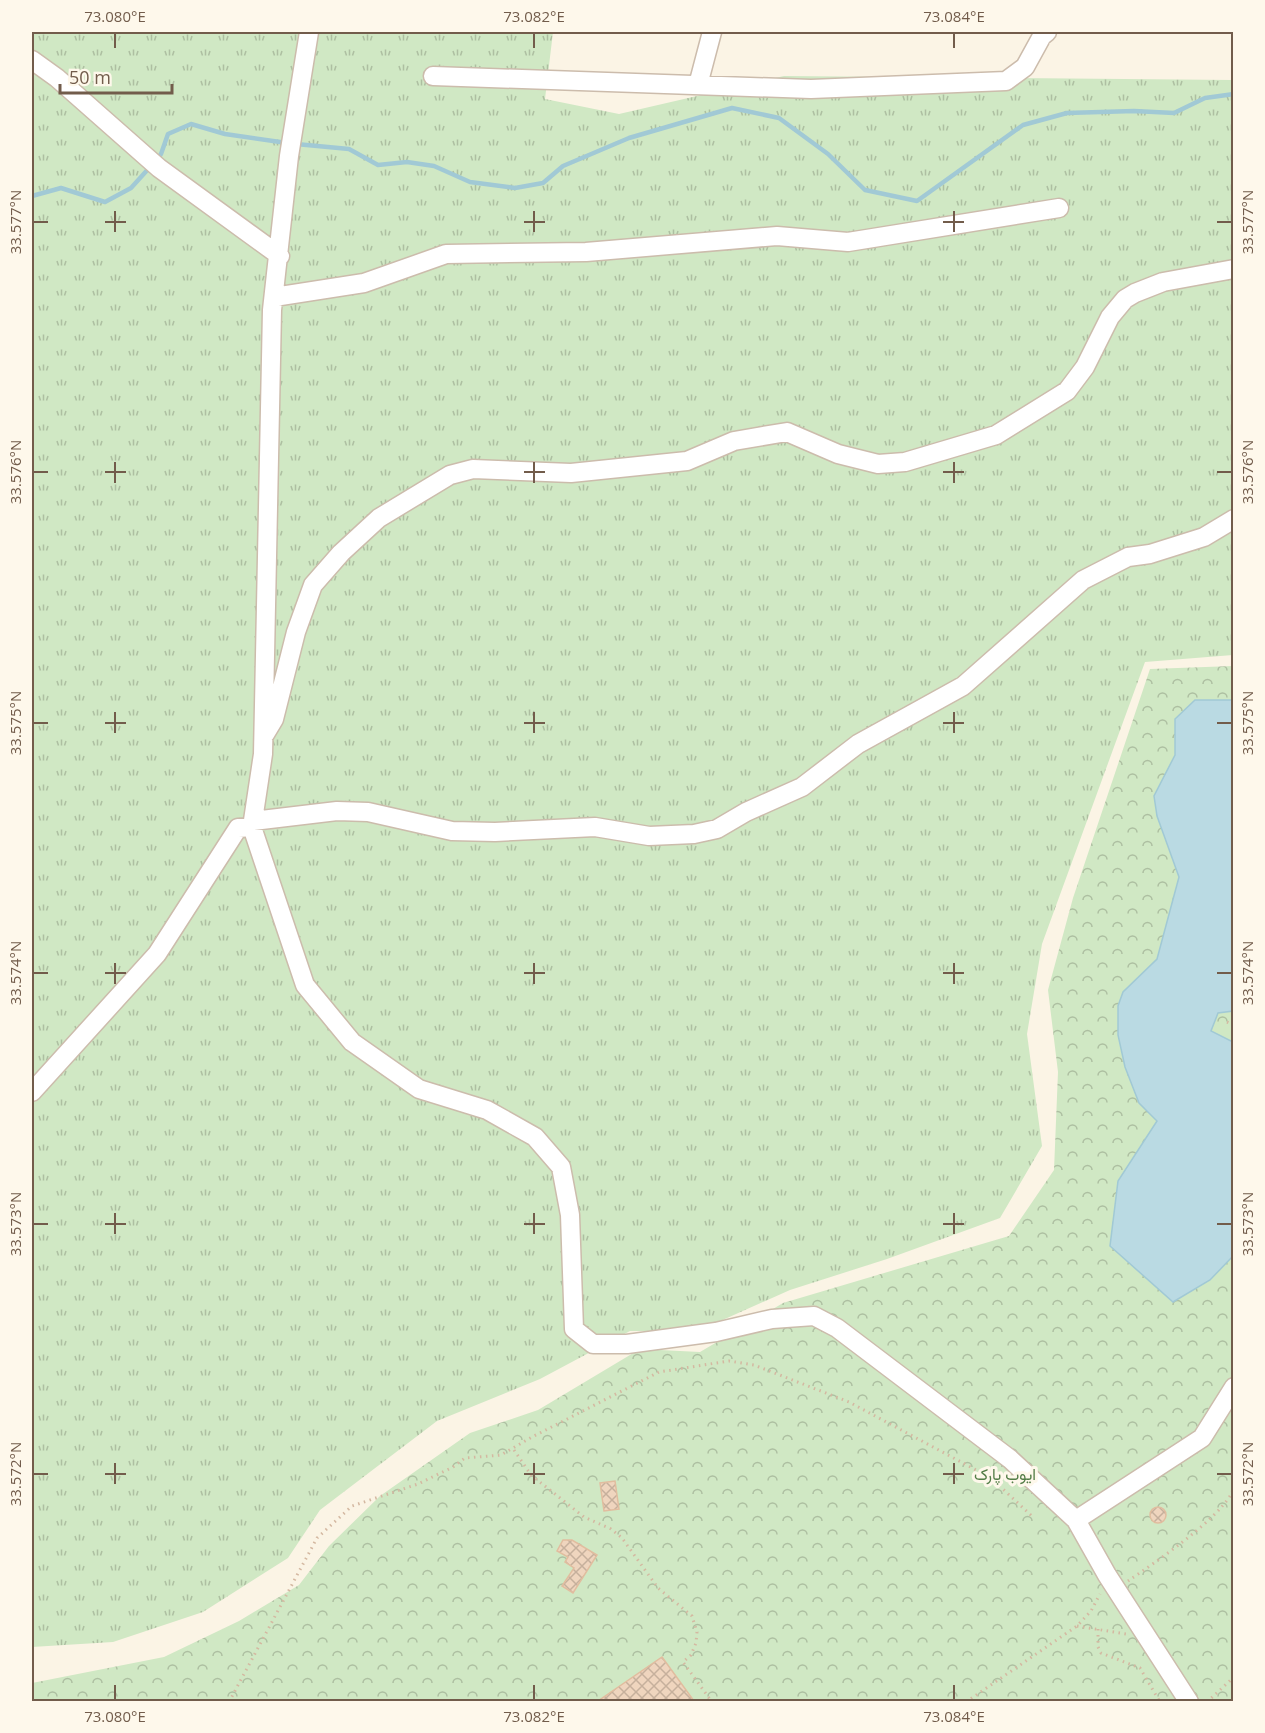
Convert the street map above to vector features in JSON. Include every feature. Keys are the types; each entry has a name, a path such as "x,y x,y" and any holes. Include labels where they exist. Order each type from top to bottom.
{"street":[{"path":"309,32 289,156 274,297 263,738 253,824 305,985 352,1042 419,1089 488,1110 535,1137 561,1167 570,1215 574,1329 593,1344 627,1344 716,1332 772,1319 814,1316 837,1328 1010,1459 1076,1520 1112,1582 1189,1701"},
{"path":"698,85 712,32"},
{"path":"433,76 811,89 1006,81 1025,67 1042,36 1047,32"},
{"path":"32,60 57,78 159,168 279,256"},
{"path":"274,297 364,283 446,254 577,252 777,236 848,242 1059,208"},
{"path":"263,738 274,719 296,632 313,585 341,553 380,518 450,475 473,468 571,472 687,461 734,441 787,432 838,454 878,464 905,462 996,435 1067,391 1085,367 1110,317 1125,300 1135,293 1163,282 1233,269"},
{"path":"32,1092 157,954 238,828 337,811 368,812 452,831 495,832 595,827 649,836 694,834 717,829 746,812 802,787 858,744 963,686 1083,580 1128,557 1150,554 1204,537 1233,519"},
{"path":"1076,1520 1202,1438 1233,1387"}],"path":[{"path":"1227,1022 1233,1025"},
{"path":"229,1701 317,1538 352,1506 418,1484 453,1467 465,1458 501,1455 514,1450 532,1437 659,1372 729,1360 754,1365 849,1402 991,1478 1034,1518"},
{"path":"514,1450 531,1475 584,1516 611,1529 622,1538 658,1588 692,1616 697,1632 696,1644 691,1655 683,1662 712,1701"},
{"path":"966,1701 1077,1626 1112,1582 1169,1553 1224,1503 1232,1493 1233,1483"},
{"path":"1077,1626 1133,1635 1152,1644"},
{"path":"1098,1629 1098,1647 1101,1653 1140,1668 1160,1701"},
{"path":"1207,1701 1233,1677"}],"green space":[{"path":"32,32 553,32 545,99 619,114 784,76 1233,80 1233,655 1145,662 1042,944 1027,1034 1042,1146 1000,1218 887,1259 790,1290 698,1331 630,1331 540,1379 437,1421 320,1510 288,1558 203,1612 113,1642 32,1647"},
{"name":"ایوب پارک","path":"1233,666 1233,1701 32,1702 32,1683 164,1657 239,1621 299,1585 329,1546 380,1496 470,1433 538,1410 640,1349 700,1352 783,1303 1009,1236 1054,1170 1058,1072 1048,990 1073,898 1150,669"}],"water":[{"path":"1195,700 1233,700 1233,1011 1218,1013 1211,1031 1233,1042 1234,1255 1210,1280 1173,1302 1110,1246 1118,1181 1157,1121 1139,1103 1125,1067 1118,1035 1118,1006 1123,992 1157,959 1179,877 1157,816 1154,796 1175,755 1175,719"}],"building":[{"path":"615,1481 619,1509 604,1511 600,1483"},
{"path":"1158,1507 1166,1515 1158,1523 1150,1515"},
{"path":"563,1540 572,1540 597,1555 573,1593 562,1586 574,1568 565,1562 568,1557 557,1551"},
{"path":"662,1657 694,1701 598,1701"}],"waterway":[{"path":"296,144 349,149 378,165 407,162 434,166 470,182 515,188 543,183 563,166 629,138 732,108 779,118 828,154 865,190 917,201 1023,125 1067,113 1134,111 1174,113 1205,98 1234,94"},
{"path":"156,161 168,134 191,124 225,134 287,143"},
{"path":"32,196 61,188 105,202 131,188 150,167"}]}
